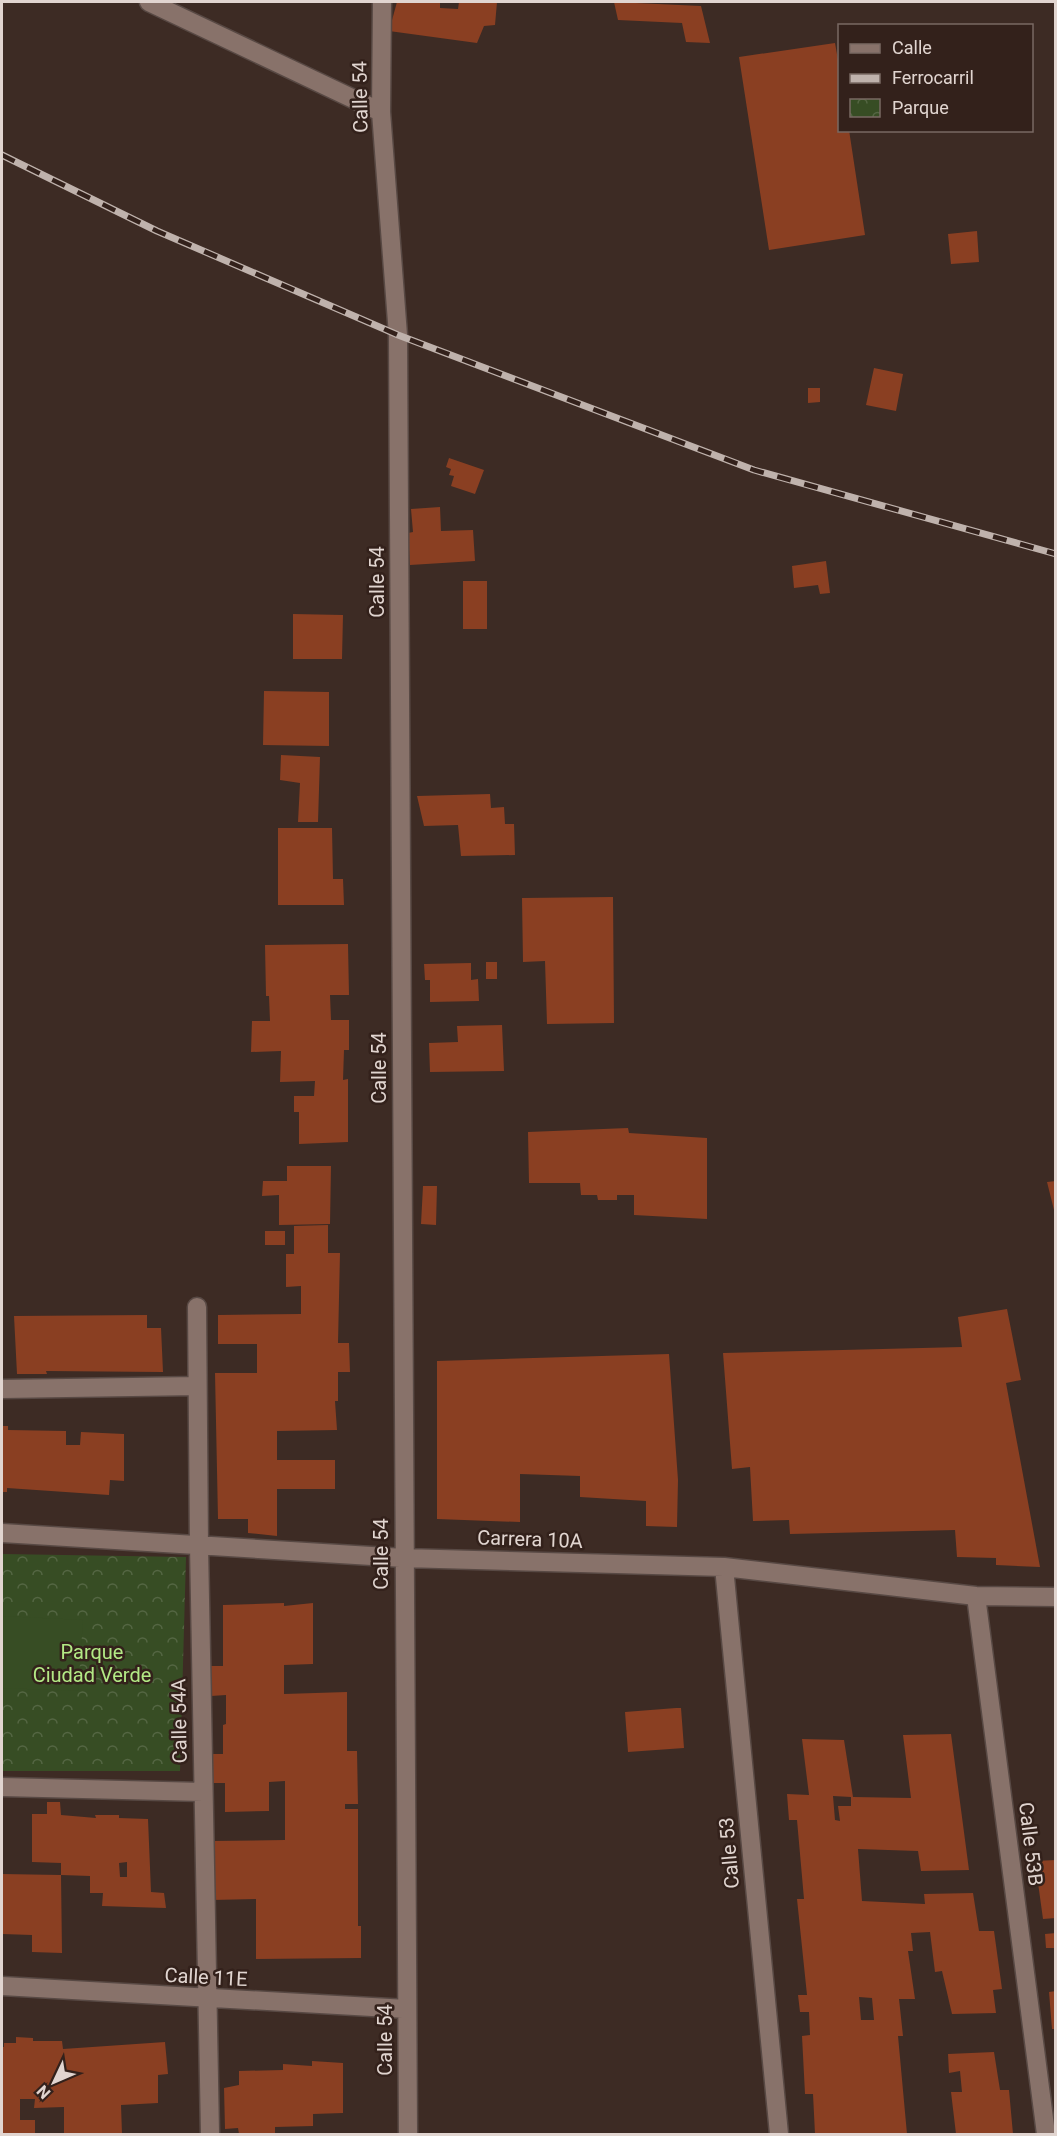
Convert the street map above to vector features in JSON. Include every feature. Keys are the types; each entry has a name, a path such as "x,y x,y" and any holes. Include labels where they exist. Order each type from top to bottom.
{"street":[{"path":"149,2 381,112"},
{"name":"Calle 54","path":"382,2 381,112 399,335 408,2134"},
{"name":"Calle 54A","path":"197,1307 210,2134"},
{"path":"2,1389 198,1386"},
{"name":"Carrera 10A","path":"2,1533 404,1558 724,1567 976,1596 1056,1597"},
{"name":"Calle 53","path":"724,1567 778,2134"},
{"name":"Calle 53B","path":"976,1596 1046,2134"},
{"path":"2,1787 203,1792"},
{"name":"Calle 11E","path":"2,1986 207,2000 407,2009"}],"green space":[{"name":"Parque Ciudad Verde","path":"2,1554 186,1557 180,1771 2,1771"},
{"path":"2,1616 83,1620 78,1691 2,1688"}],"building":[{"path":"397,2 440,2 440,8 458,9 459,2 497,2 495,25 484,26 477,43 389,31"},
{"path":"614,2 701,6 710,43 686,42 682,23 618,20"},
{"path":"835,43 838,60 838,132 849,132 865,235 769,250 739,57"},
{"path":"977,231 979,262 951,264 948,234"},
{"path":"874,368 903,374 896,411 866,405"},
{"path":"808,388 820,388 820,402 808,403"},
{"path":"449,458 484,470 475,494 451,486 454,476 449,475 451,469 446,467"},
{"path":"440,507 441,531 473,530 475,561 410,565 408,533 413,532 411,509"},
{"path":"826,561 830,593 820,594 818,585 794,588 792,566"},
{"path":"463,581 487,581 487,629 463,629"},
{"path":"293,614 343,615 342,659 293,659"},
{"path":"264,691 329,692 329,746 263,745"},
{"path":"281,755 320,757 318,822 298,822 300,783 280,780"},
{"path":"490,794 491,808 504,807 505,824 514,824 515,855 461,856 458,825 424,826 417,796"},
{"path":"278,828 332,828 333,879 343,879 344,905 278,905"},
{"path":"613,897 614,1023 547,1024 545,961 523,962 522,898"},
{"path":"348,944 349,995 330,995 331,1020 349,1020 349,1050 344,1050 343,1080 348,1079 348,1142 299,1144 299,1112 294,1112 294,1096 314,1096 315,1081 280,1082 281,1051 251,1052 252,1021 270,1021 269,996 266,996 265,945"},
{"path":"486,962 497,962 497,979 486,979"},
{"path":"471,963 471,980 478,979 479,1001 430,1002 430,980 425,980 424,964"},
{"path":"502,1025 504,1071 430,1072 429,1043 458,1042 457,1026"},
{"path":"628,1128 629,1133 707,1138 707,1219 634,1215 634,1195 617,1195 617,1200 598,1200 597,1195 581,1195 580,1183 529,1183 528,1132"},
{"path":"287,1166 331,1166 330,1224 279,1225 279,1195 262,1196 263,1181 287,1181"},
{"path":"1056,1181 1056,1214 1055,1214 1047,1182"},
{"path":"423,1186 437,1186 436,1225 421,1224"},
{"path":"328,1225 328,1253 340,1253 338,1343 349,1343 350,1372 338,1372 338,1401 335,1401 337,1430 277,1431 277,1460 335,1460 335,1489 277,1489 277,1536 248,1533 248,1519 218,1519 215,1373 257,1373 257,1344 218,1344 218,1315 301,1314 301,1286 286,1287 286,1254 294,1254 294,1226"},
{"path":"265,1231 285,1231 285,1245 265,1245"},
{"path":"1007,1309 1021,1380 1006,1383 1040,1567 996,1565 996,1558 957,1557 955,1530 790,1534 789,1520 753,1521 750,1467 732,1469 723,1353 962,1347 958,1317"},
{"path":"147,1315 147,1328 161,1328 163,1372 46,1371 47,1374 17,1374 14,1316"},
{"path":"669,1354 678,1480 677,1527 646,1526 646,1501 580,1497 580,1476 520,1474 520,1522 437,1519 437,1361"},
{"path":"2,1426 8,1426 8,1430 66,1431 66,1445 80,1445 81,1432 124,1434 124,1481 110,1480 109,1495 7,1488 7,1492 2,1492"},
{"path":"284,1603 284,1606 313,1603 313,1664 284,1665 284,1694 347,1692 347,1751 357,1751 358,1804 345,1804 345,1809 358,1809 358,1926 361,1926 361,1958 256,1959 256,1899 212,1900 212,1841 285,1840 285,1781 269,1782 269,1811 225,1812 225,1783 211,1783 212,1754 223,1754 223,1725 226,1724 226,1695 211,1696 211,1666 223,1666 223,1605"},
{"path":"681,1708 684,1748 628,1752 625,1712"},
{"path":"951,1734 969,1870 921,1871 918,1851 858,1849 862,1901 925,1904 924,1894 973,1893 979,1931 994,1931 1002,1989 993,1990 996,2013 952,2014 942,1971 935,1972 930,1932 911,1933 913,1951 908,1951 915,1999 899,1999 903,2036 898,2036 907,2134 815,2134 813,2094 805,2094 802,2036 810,2035 809,2012 800,2012 798,1995 807,1995 797,1899 804,1899 797,1820 789,1820 787,1794 809,1795 802,1739 844,1740 853,1797 911,1798 903,1735","holes":["833,1796 851,1797 851,1806 838,1806 840,1821 835,1820","859,1997 872,1998 874,2020 861,2020"]},
{"path":"47,1802 60,1802 61,1815 96,1818 95,1815 119,1815 119,1818 148,1819 151,1892 164,1893 166,1908 102,1906 103,1893 90,1893 90,1876 61,1875 61,1863 32,1862 32,1814 47,1814","holes":["127,1862 127,1877 120,1877 119,1863"]},
{"path":"1056,1860 1056,1918 1043,1919 1035,1861"},
{"path":"2,1874 61,1875 62,1953 32,1952 32,1935 2,1934"},
{"path":"1056,1933 1056,1948 1046,1948 1045,1934"},
{"path":"1056,1991 1056,2029 1052,2029 1049,1992"},
{"path":"16,2037 33,2038 33,2041 62,2041 63,2049 165,2042 168,2074 158,2075 158,2103 121,2105 122,2134 64,2134 64,2107 34,2108 35,2099 20,2099 20,2120 35,2120 35,2134 2,2134 2,2047 4,2043 16,2043"},
{"path":"994,2052 1000,2090 1009,2090 1013,2134 956,2134 951,2092 962,2092 960,2071 949,2073 948,2054"},
{"path":"312,2061 343,2063 343,2113 313,2114 313,2126 275,2127 275,2134 239,2134 238,2128 225,2129 224,2088 239,2085 239,2071 283,2070 283,2064 312,2066"}],"railway":[{"path":"2,155 157,231 398,335 754,470 1056,554"}]}
